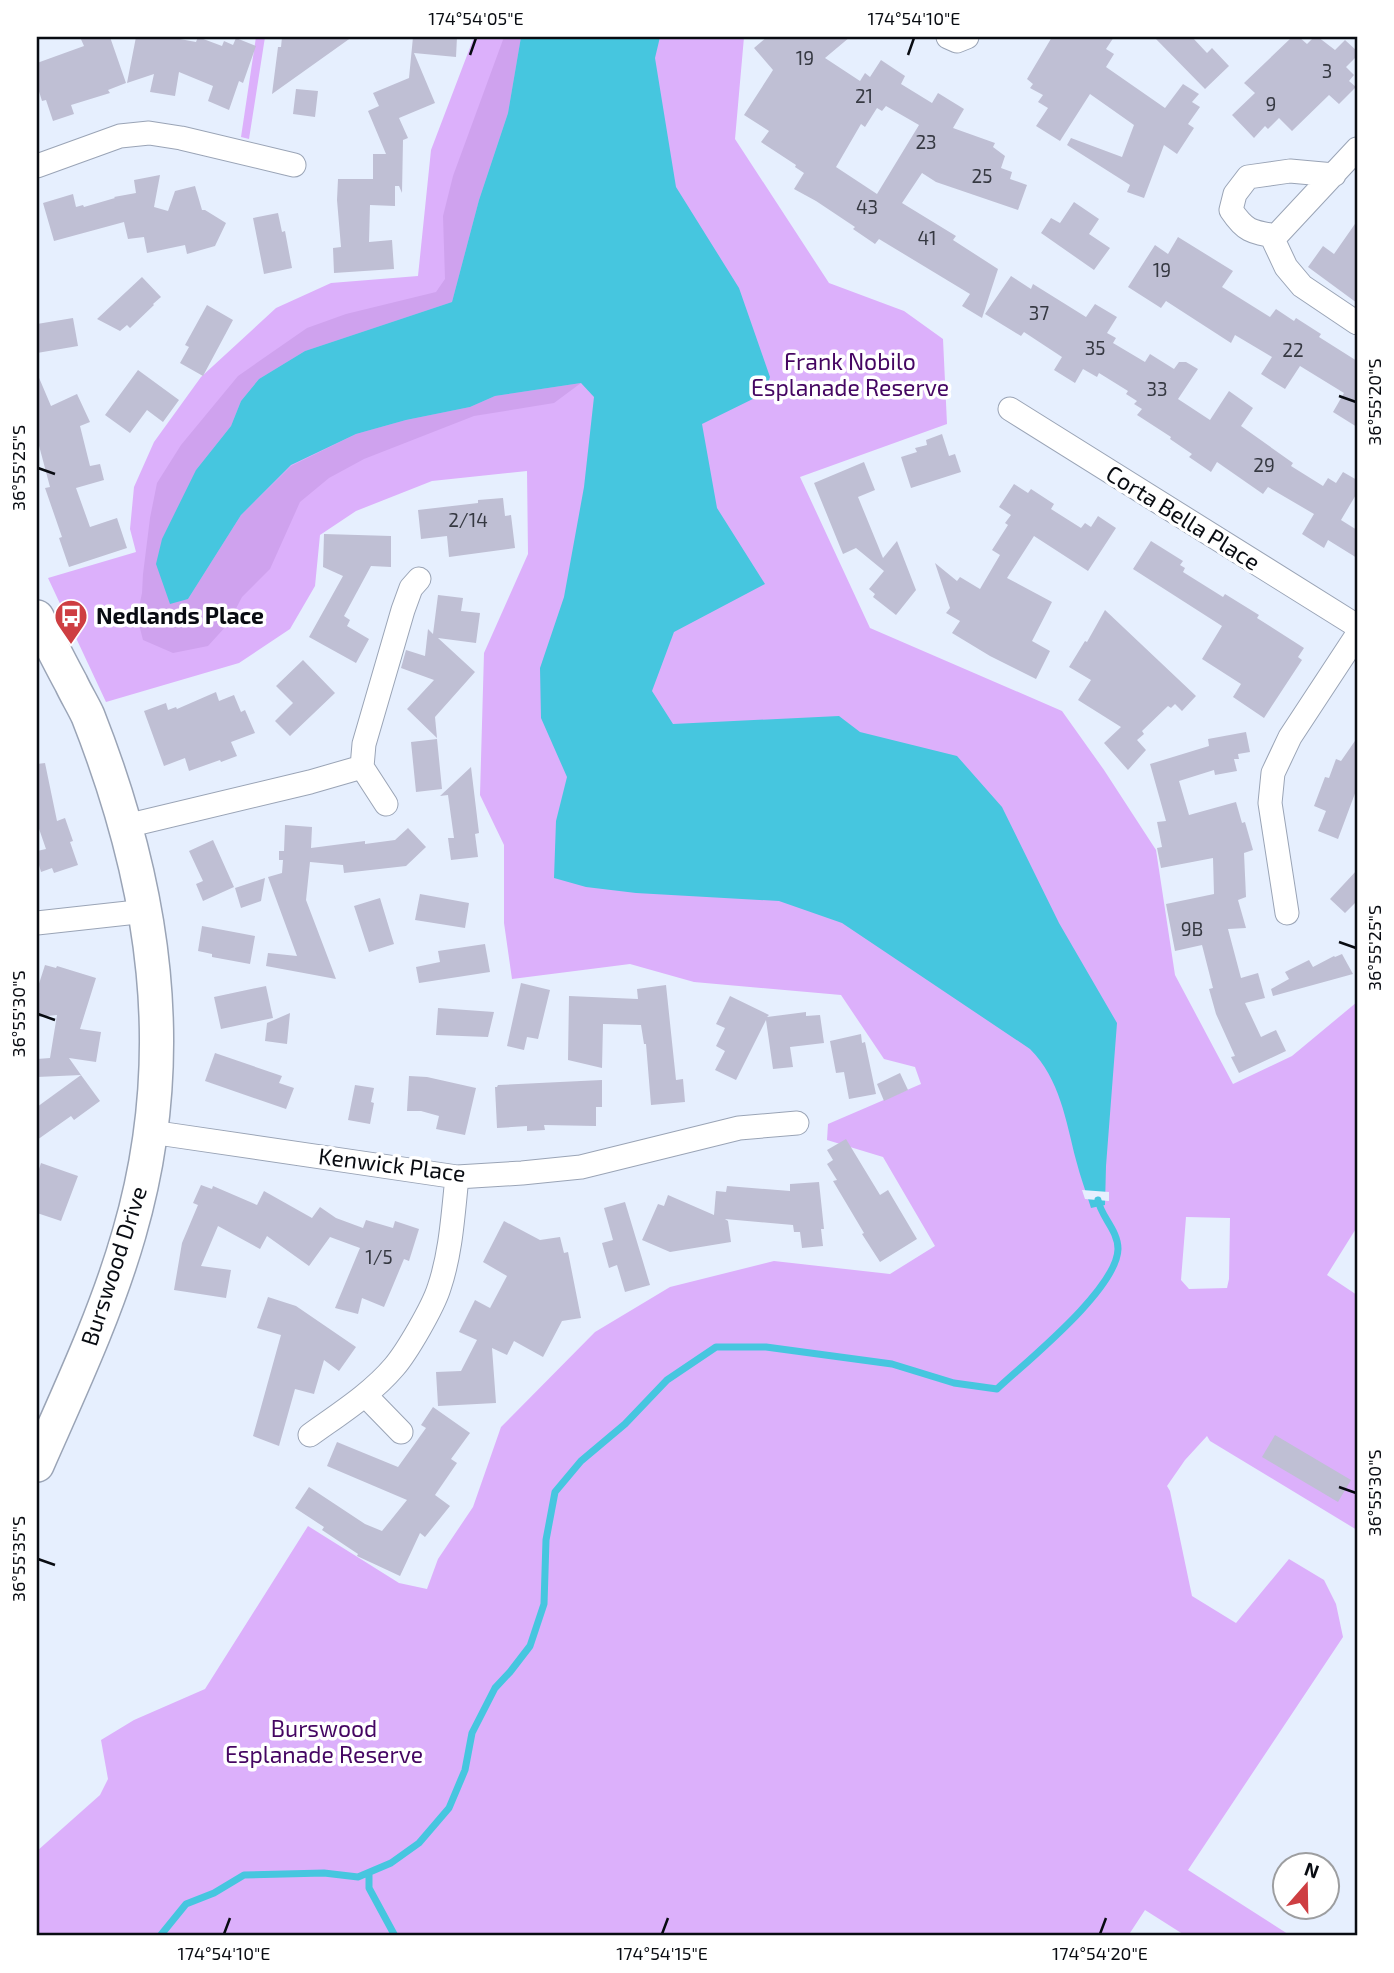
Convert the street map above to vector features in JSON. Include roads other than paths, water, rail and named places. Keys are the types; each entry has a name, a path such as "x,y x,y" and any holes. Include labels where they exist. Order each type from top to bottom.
{"street":[{"path":"948,37 957,41 967,37"},
{"path":"37,166 120,136 149,133 294,165"},
{"path":"1334,174 1290,171 1248,177 1235,194 1231,210 1250,232 1276,236 1334,174 1357,149"},
{"path":"1270,235 1286,267 1302,286 1357,323"},
{"name":"Corta Bella Place","path":"1010,409 1357,626"},
{"path":"386,804 362,767 364,744 403,610 411,588 419,579"},
{"name":"Burswood Drive","path":"37,617 87,714 134,856 152,951 156,1018 151,1132 130,1231 113,1283 37,1465"},
{"path":"1287,913 1270,803 1273,774 1290,737 1357,635"},
{"path":"125,826 362,767"},
{"path":"37,923 145,911"},
{"name":"Kenwick Place","path":"151,1132 457,1177 581,1167 739,1128 797,1123"},
{"path":"310,1435 365,1395 394,1367 414,1335 439,1290 448,1250 457,1177"},
{"path":"365,1395 401,1432"}],"water":[{"path":"521,37 660,37 655,58 676,187 739,288 770,377 765,393 702,424 717,508 765,584 674,632 652,691 673,724 839,716 860,732 957,756 1002,807 1059,923 1117,1023 1105,1205 1091,1208 1055,1087 1030,1049 842,923 779,901 636,893 586,887 554,878 556,821 567,777 541,718 540,668 564,597 584,487 594,397 581,383 495,396 470,407 356,434 291,465 241,515 188,599 170,604 156,564 162,539 196,470 231,426 241,401 259,379 305,351 452,302 479,200 508,113"}],"waterway":[{"path":"160,1936 186,1904 214,1893 244,1875 324,1873 358,1877 391,1863 419,1843 449,1808 465,1770 472,1733 495,1688 530,1646 544,1604 546,1540 555,1492 581,1461 625,1424 667,1380 716,1347 766,1347 892,1364 954,1383 997,1389 1068,1324 1103,1284 1114,1265 1117,1242 1098,1200"},
{"path":"369,1873 369,1888 395,1936"}],"place":[{"name":"Nedlands Place","path":"71,646"}],"park label":[{"name":"Frank Nobilo Esplanade Reserve","path":"850,375"},
{"name":"Burswood Esplanade Reserve","path":"324,1742"}]}
